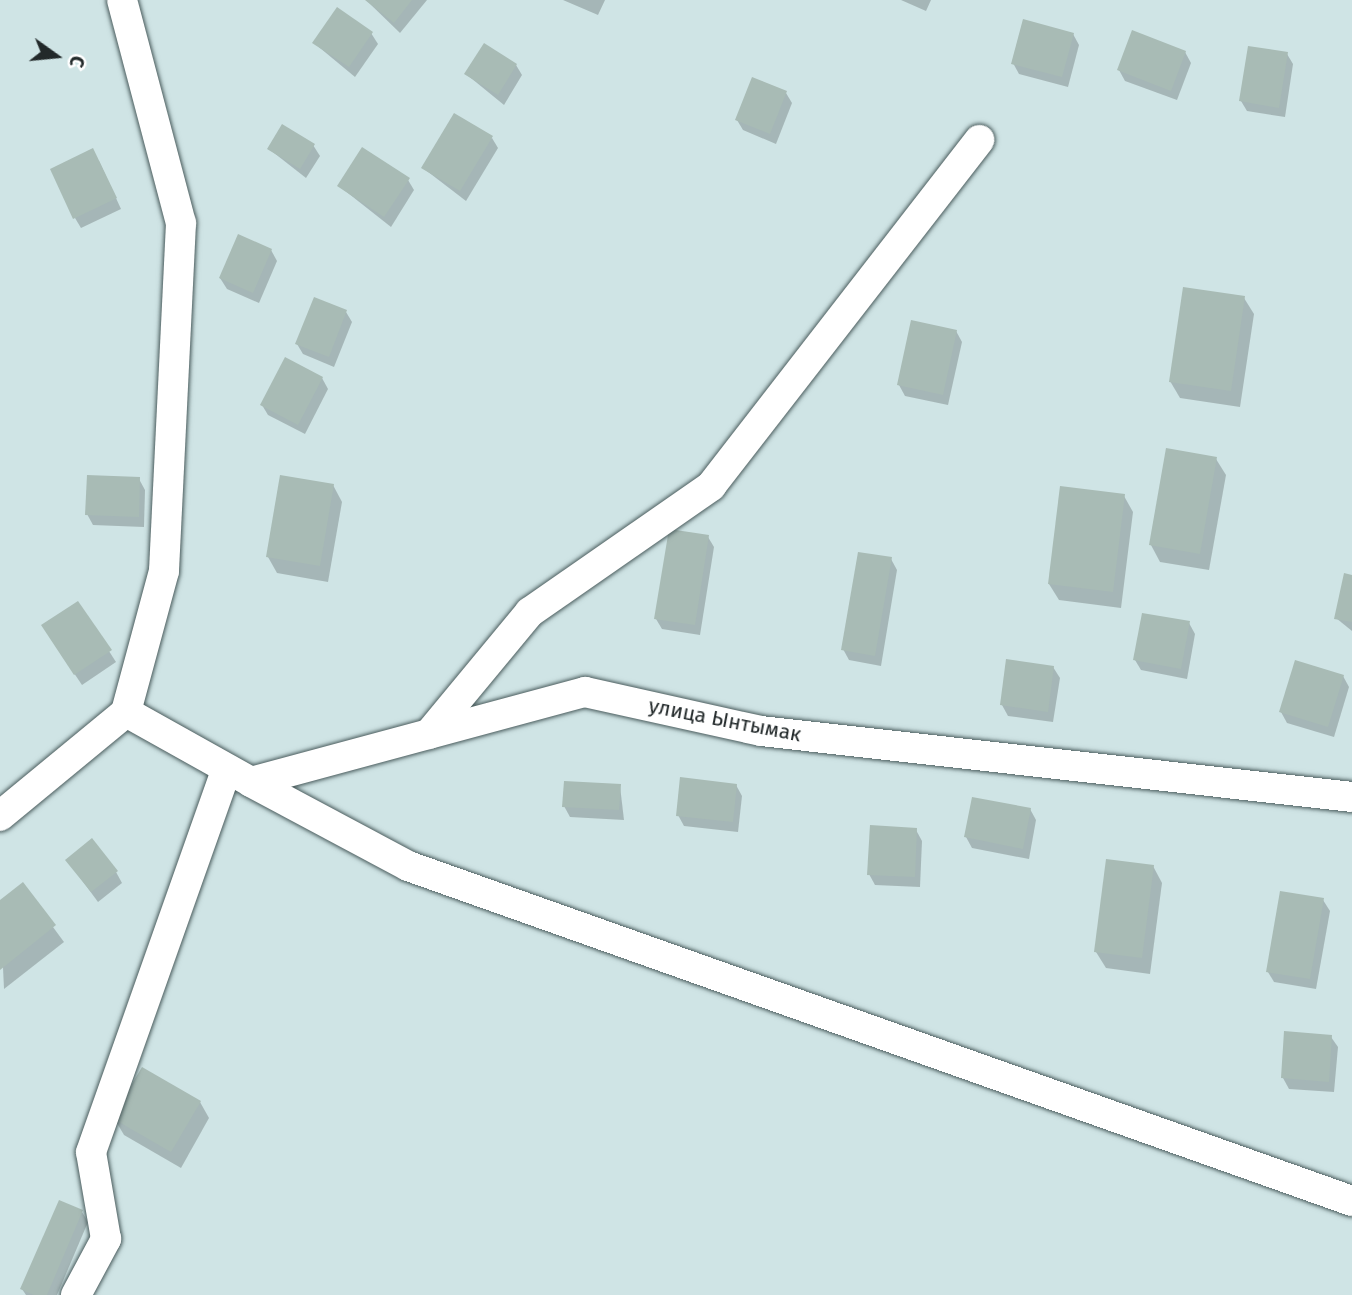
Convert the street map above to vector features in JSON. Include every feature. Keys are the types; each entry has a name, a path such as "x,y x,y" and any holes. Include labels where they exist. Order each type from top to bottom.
{"street":[{"path":"0,816 126,712 164,571 181,223 122,0"},
{"path":"429,734 530,612 711,486 979,140"},
{"name":"улица Ынтымак","path":"239,776 429,734 585,692 761,731 1352,797"},
{"path":"126,712 408,866 1352,1201"},
{"path":"76,1295 106,1239 91,1152 239,776"}],"building":[{"path":"365,0 412,0 394,23"},
{"path":"337,7 373,32 349,67 312,43"},
{"path":"1023,19 1074,33 1062,77 1011,64"},
{"path":"1132,30 1186,51 1171,91 1117,70"},
{"path":"484,43 517,64 498,95 464,74"},
{"path":"1248,46 1288,52 1279,108 1239,101"},
{"path":"752,77 787,91 770,134 735,120"},
{"path":"454,113 493,136 460,191 421,168"},
{"path":"282,124 315,144 300,169 267,149"},
{"path":"362,147 410,178 384,217 337,186"},
{"path":"93,148 117,198 73,219 50,169"},
{"path":"238,234 272,249 253,293 219,278"},
{"path":"1183,287 1245,296 1231,391 1169,382"},
{"path":"314,297 347,310 329,357 295,344"},
{"path":"911,320 957,330 943,395 897,385"},
{"path":"285,357 323,377 298,425 260,405"},
{"path":"1166,448 1217,457 1200,554 1149,545"},
{"path":"87,475 140,477 139,517 85,515"},
{"path":"280,475 334,484 320,566 266,557"},
{"path":"1060,486 1125,494 1113,592 1048,584"},
{"path":"669,529 709,535 695,625 654,619"},
{"path":"858,552 892,557 875,656 841,650"},
{"path":"1344,573 1352,575 1352,622 1334,619"},
{"path":"78,601 112,650 74,675 41,625"},
{"path":"1142,613 1190,621 1181,669 1133,660"},
{"path":"1006,659 1054,666 1048,712 1000,705"},
{"path":"1295,660 1344,675 1328,727 1279,712"},
{"path":"680,777 737,784 733,822 676,816"},
{"path":"564,781 621,784 619,810 562,807"},
{"path":"972,797 1031,808 1023,849 964,837"},
{"path":"870,825 917,828 915,877 867,875"},
{"path":"92,838 118,871 91,892 65,860"},
{"path":"1106,859 1154,865 1142,958 1094,952"},
{"path":"23,882 56,925 0,970 0,900"},
{"path":"1280,891 1324,898 1310,979 1266,972"},
{"path":"1284,1031 1332,1035 1329,1082 1281,1078"},
{"path":"142,1067 201,1101 171,1152 112,1118"},
{"path":"59,1200 83,1210 47,1295 34,1295 20,1289"}]}
